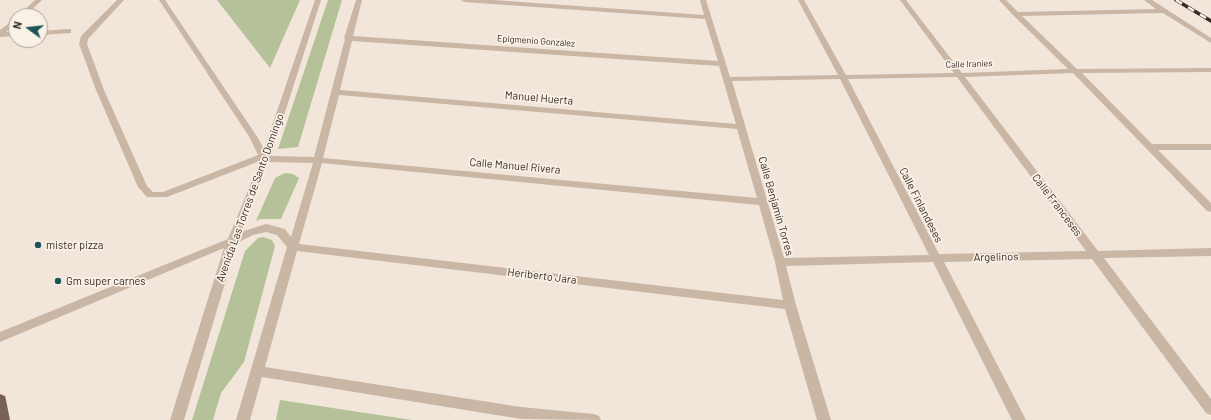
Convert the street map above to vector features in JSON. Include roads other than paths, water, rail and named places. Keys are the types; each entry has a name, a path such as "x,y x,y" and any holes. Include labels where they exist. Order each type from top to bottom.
{"main road":[{"path":"0,400 3,420"}],"street":[{"path":"30,8 39,0"},
{"path":"121,0 84,38 82,44 100,90 141,183 150,194 164,195 264,158 242,120 162,0"},
{"name":"Avenida Las Torres de Santo Domingo","path":"178,420 232,241 264,158 318,0"},
{"path":"243,420 318,160 336,92 348,38 359,0"},
{"path":"464,0 707,17"},
{"name":"Calle Benjamín Torres","path":"702,0 741,127 780,262 790,305 824,420"},
{"name":"Calle Finlandeses","path":"802,0 1019,420"},
{"name":"Calle Franceses","path":"903,0 1211,410"},
{"path":"1002,0 1075,71 1211,209"},
{"path":"1148,0 1211,41"},
{"path":"1015,14 1164,11"},
{"path":"0,35 8,28"},
{"path":"48,32 68,31"},
{"name":"Epigmenio González","path":"348,38 722,64"},
{"name":"Calle Iraníes","path":"727,79 960,75 1075,71 1211,70"},
{"name":"Manuel Huerta","path":"336,92 741,127"},
{"path":"1150,147 1211,146"},
{"name":"Calle Manuel Rivera","path":"264,158 318,160 762,202"},
{"path":"0,337 232,241 250,232 266,228 281,232 293,248"},
{"name":"Heriberto Jara","path":"293,248 790,305"},
{"name":"Argelinos","path":"780,262 1211,252"},
{"path":"256,371 518,416 594,420"}],"railway":[{"path":"1176,0 1211,21"}],"place":[{"name":"mister pizza","path":"38,245"},
{"name":"Gm super carnes","path":"58,281"}]}
